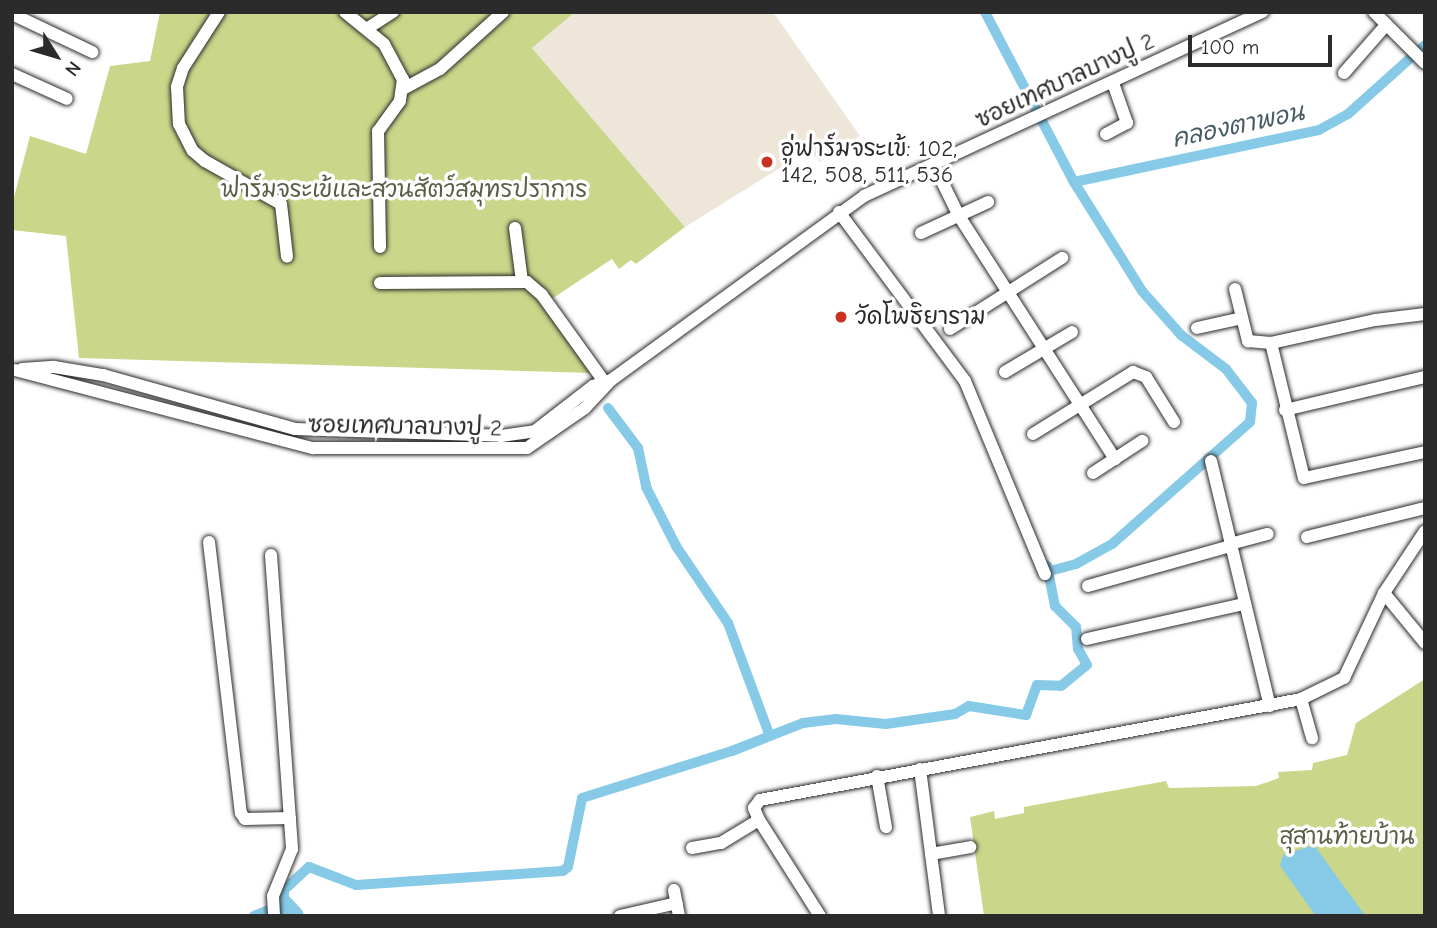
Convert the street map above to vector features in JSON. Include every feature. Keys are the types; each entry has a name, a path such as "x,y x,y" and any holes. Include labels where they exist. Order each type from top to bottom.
{"street":[{"path":"219,12 183,68 177,88 179,124 194,151 205,161 281,204 287,257"},
{"path":"345,12 369,28 397,64 404,89"},
{"path":"369,28 393,12"},
{"path":"380,247 378,131 404,89 440,69 503,12"},
{"name":"ซอยเทศบาลบางปู 2","path":"14,370 54,367 93,373 295,429 501,436 536,431 839,212 1263,12"},
{"path":"1374,12 1425,63"},
{"path":"12,14 92,52"},
{"path":"1344,72 1386,24"},
{"path":"12,74 67,99"},
{"path":"1106,134 1127,123 1113,83"},
{"path":"934,165 959,216 1115,459"},
{"path":"921,233 988,202"},
{"path":"839,212 965,381 1045,574"},
{"path":"515,228 522,281"},
{"path":"950,329 1062,258"},
{"path":"380,283 522,281 542,295 607,380"},
{"path":"1235,289 1251,344 1271,343 1375,320 1425,314"},
{"path":"1197,328 1242,318"},
{"path":"1004,372 1072,332"},
{"path":"1271,343 1301,475 1309,480 1425,452"},
{"path":"1032,434 1133,372 1141,373 1174,422"},
{"path":"1285,410 1425,377"},
{"path":"1093,473 1142,441"},
{"path":"1211,461 1243,604 1270,706"},
{"path":"1307,537 1425,508"},
{"path":"820,916 759,820 754,808 765,797 1301,699 1344,678 1384,593 1425,531"},
{"path":"1088,586 1268,534"},
{"path":"209,542 241,813 245,819 290,818"},
{"path":"271,555 292,855 273,896 274,916"},
{"path":"1384,593 1424,642"},
{"path":"1087,639 1243,604"},
{"path":"1301,699 1312,738"},
{"path":"920,769 939,916"},
{"path":"877,776 886,827"},
{"path":"692,848 721,843 759,820"},
{"path":"931,854 970,847"},
{"path":"620,916 676,903"}],"shaded area":[{"path":"575,12 773,12 860,136 819,162 810,149 685,227 532,48"}],"green space":[{"name":"ฟาร์มจระเข้และสวนสัตว์สมุทรปราการ","path":"160,12 575,12 532,48 685,227 636,264 631,260 619,269 612,259 544,304 592,373 79,358 66,236 12,230 12,205 30,136 86,154 110,66 150,61"},
{"name":"สุสานท้ายบ้าน","path":"1425,679 1425,916 984,916 970,817 994,811 995,819 1024,813 1024,807 1166,781 1169,788 1256,786 1279,778 1278,772 1312,770 1313,763 1347,755 1356,723"}],"water":[{"path":"1314,845 1365,916 1316,916 1280,866 1283,855"}],"waterway":[{"path":"985,12 1074,182 1142,291 1181,335 1226,369 1252,403 1250,422 1112,544 1076,564 1049,571"},
{"name":"คลองตาพอน","path":"1074,182 1319,130 1348,114 1425,45"},
{"path":"608,408 638,448 646,487 676,546 728,623 769,734"},
{"path":"254,916 284,904 284,890 309,867 356,885 563,871 568,867 582,798 732,751 803,723 836,719 886,724 955,714 969,706 1026,715 1037,685 1061,686 1087,665 1078,649 1076,627 1055,606 1047,566"},
{"path":"284,904 295,916"}],"place":[{"name":"อู่ฟาร์มจระเข้: 102, 142, 508, 511, 536","path":"767,162"},
{"name":"วัดโพธิยาราม","path":"841,317"}]}
